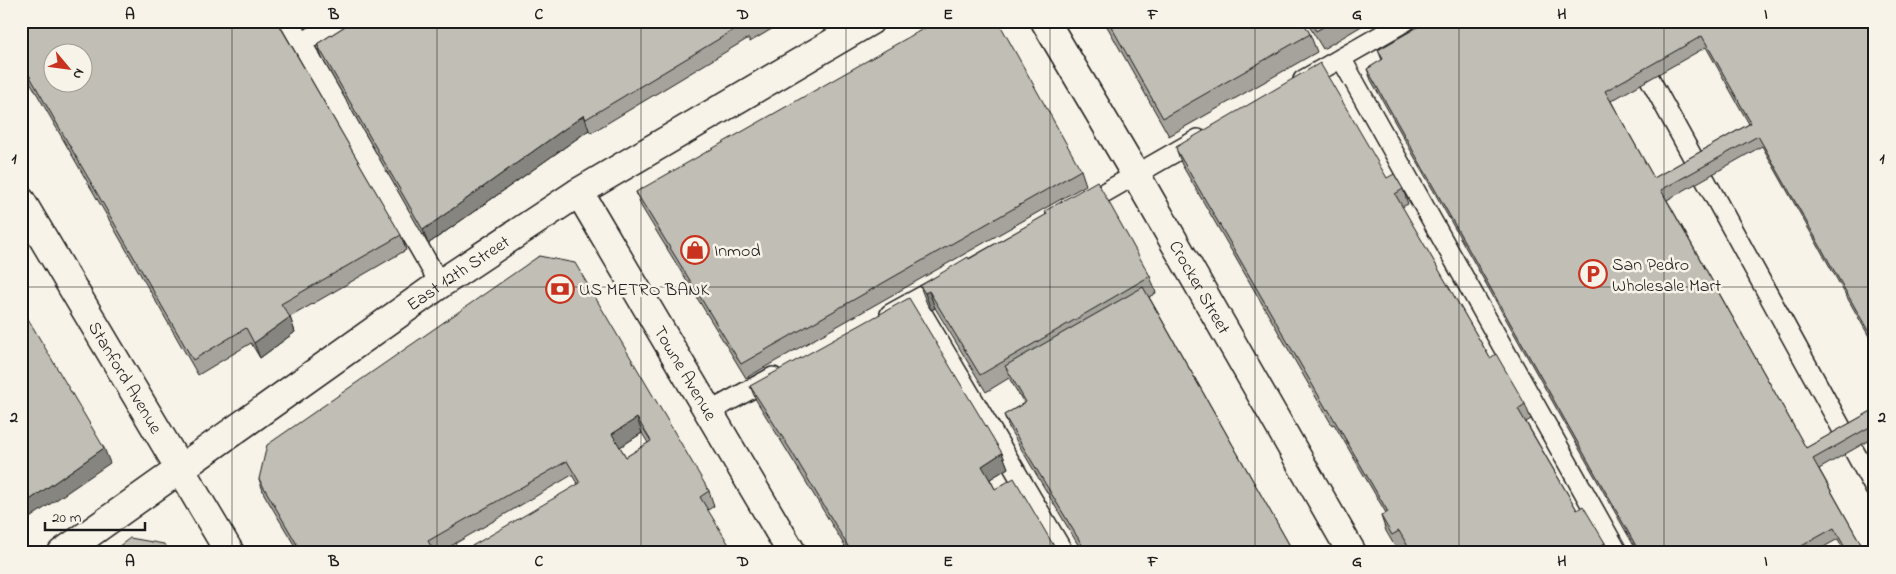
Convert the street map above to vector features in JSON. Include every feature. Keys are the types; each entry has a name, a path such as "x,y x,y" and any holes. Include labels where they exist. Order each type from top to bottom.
{"street":[{"name":"East 12th Street","path":"62,553 440,284 579,192 870,21"},
{"name":"Crocker Street","path":"1045,21 1136,174 1352,553"},
{"name":"Towne Avenue","path":"579,192 792,553"},
{"name":"Stanford Avenue","path":"21,201 230,553"}],"lane":[{"path":"289,21 440,284"},
{"path":"302,43 337,21"},
{"path":"1289,88 1406,21"},
{"path":"1618,21 1875,489"},
{"path":"1341,58 1618,553"},
{"path":"1062,217 1211,132"},
{"path":"872,324 958,276"},
{"path":"915,301 1064,553"},
{"path":"709,412 785,371"}],"building":[{"path":"21,21 277,21 401,235 281,304 290,317 254,343 246,328 193,360 21,61"},
{"path":"353,21 755,21 745,27 743,24 586,119 584,115 423,230 317,44"},
{"path":"937,21 998,21 1081,170 741,364 636,192"},
{"path":"1108,21 1303,21 1310,34 1163,118"},
{"path":"1310,21 1334,21 1316,31"},
{"name":"San Pedro Wholesale Mart","path":"1428,21 1875,21 1875,343 1758,136 1661,190 1806,448 1875,409 1875,424 1813,459 1866,553 1848,553 1834,528 1789,553 1640,553 1367,69 1383,59 1378,50","holes":["1702,36 1751,123 1654,178 1605,91"]},
{"path":"1320,63 1387,178 1394,174 1403,189 1395,194 1490,358 1496,354 1525,404 1518,409 1577,510 1583,506 1605,543 1597,548 1600,553 1412,553 1399,531 1392,535 1381,516 1388,512 1327,410 1176,147"},
{"path":"1097,181 1150,276 980,375 929,291 925,293 920,286 968,257 969,259 1047,214 1045,211"},
{"path":"539,256 575,263 709,491 700,497 734,553 460,553 580,483 567,461 428,541 435,553 302,553 259,479 267,445","holes":["637,418 651,441 626,457 612,434"]},
{"path":"1143,287 1294,553 1087,553 1004,415 1026,402 1005,366"},
{"path":"909,298 1002,453 982,466 995,489 1014,478 1058,553 852,553 750,386"},
{"path":"21,307 104,448 21,506"},
{"path":"130,538 164,544 169,553 110,553"}],"place":[{"name":"Inmod","path":"695,250"},
{"name":"San Pedro Wholesale Mart","path":"1593,274"},
{"name":"US METRO BANK","path":"560,289"}]}
